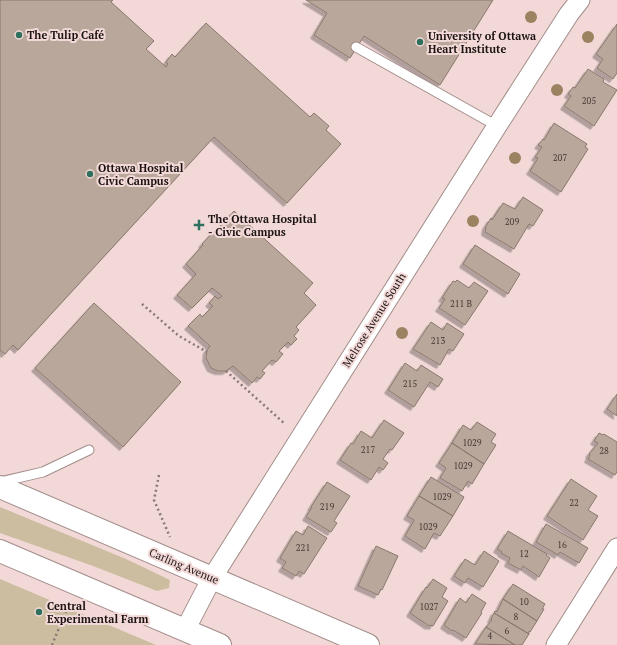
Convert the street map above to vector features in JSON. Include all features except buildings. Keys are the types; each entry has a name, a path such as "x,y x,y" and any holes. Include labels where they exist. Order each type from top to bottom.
{"main road":[{"name":"Carling Avenue","path":"0,487 368,645"},
{"path":"0,551 220,645"}],"street":[{"name":"Melrose Avenue South","path":"185,630 212,578 573,5"},
{"path":"556,645 617,548"}],"lane":[{"path":"356,47 497,126"},
{"path":"0,482 43,472 89,450"}],"path":[{"path":"142,304 179,336 207,352"},
{"path":"226,370 288,427"},
{"path":"159,475 154,500 173,542"},
{"path":"52,645 69,604"}],"shaded area":[{"path":"0,507 126,559 170,580 169,588 157,591 93,566 0,533"},
{"name":"Central Experimental Farm","path":"0,579 156,645 0,645"}],"place":[{"name":"The Tulip Café","path":"19,35"},
{"name":"University of Ottawa Heart Institute","path":"420,42"},
{"name":"Ottawa Hospital Civic Campus","path":"90,174"},
{"name":"The Ottawa Hospital - Civic Campus","path":"199,225"},
{"name":"Central Experimental Farm","path":"39,612"}]}
